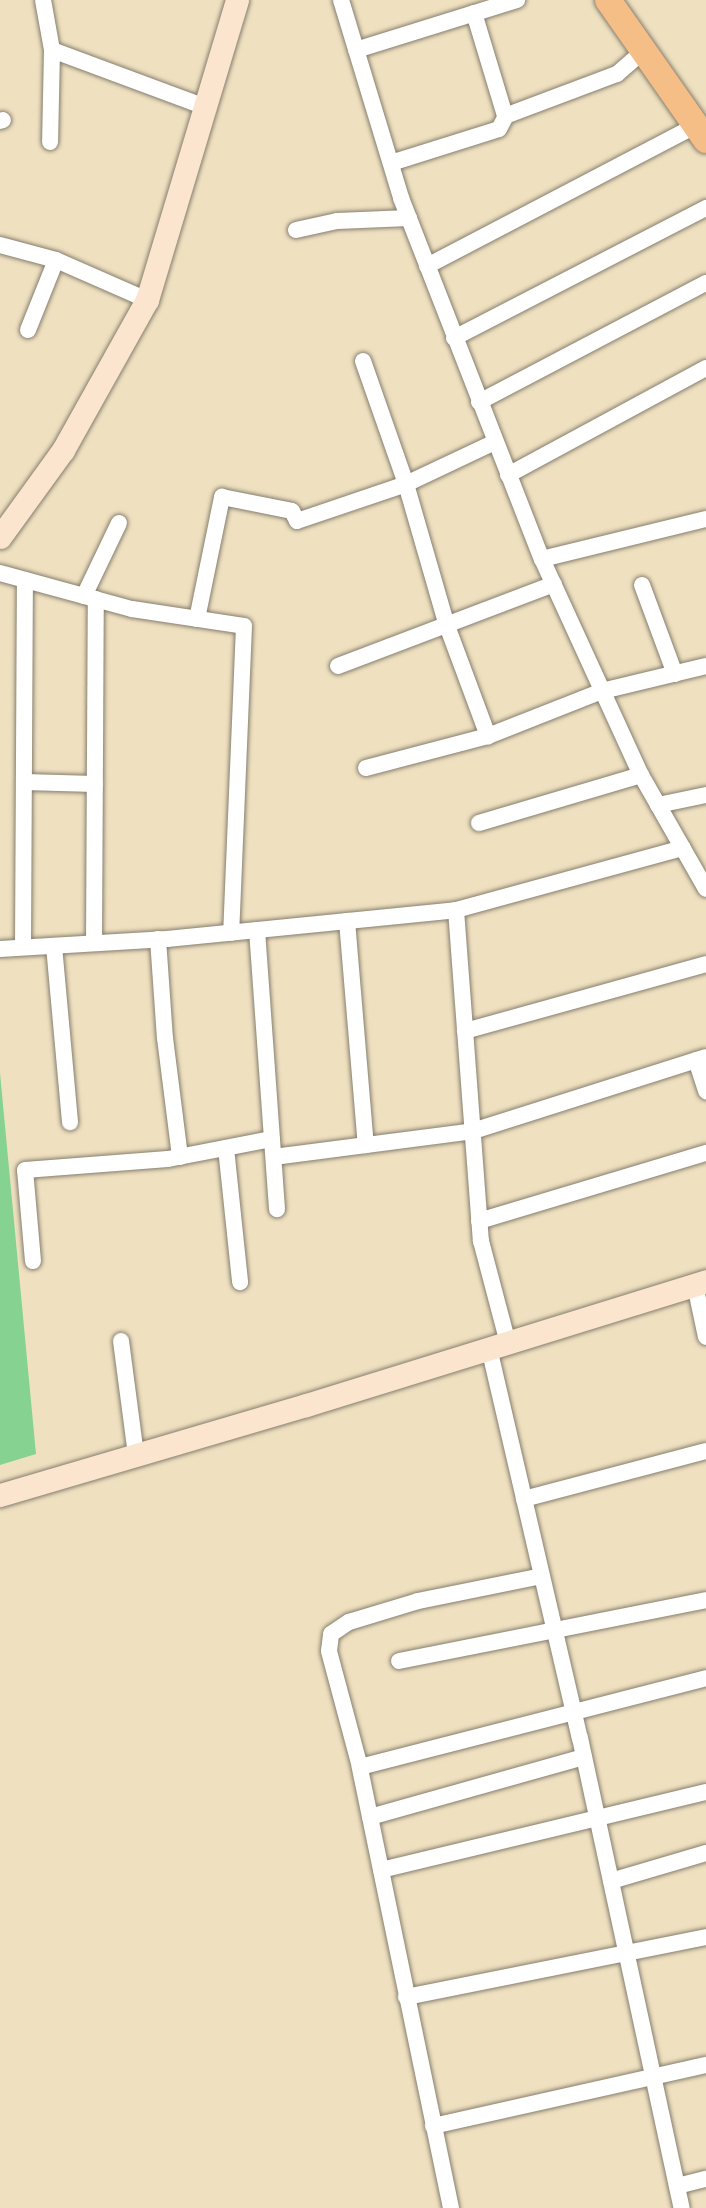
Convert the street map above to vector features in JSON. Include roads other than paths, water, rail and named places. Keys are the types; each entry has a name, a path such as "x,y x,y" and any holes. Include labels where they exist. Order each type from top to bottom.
{"main road":[{"path":"608,0 701,133"}],"street":[{"path":"43,0 52,50 50,142"},
{"path":"0,537 63,450 147,300 237,0"},
{"path":"341,0 408,218 542,559 641,775 706,889"},
{"path":"356,50 517,0"},
{"path":"474,13 506,116"},
{"path":"52,50 205,107"},
{"path":"390,163 499,129 506,116 617,74 643,51"},
{"path":"426,266 701,133"},
{"path":"454,338 706,208"},
{"path":"296,230 337,221 408,218"},
{"path":"0,245 56,260 147,300"},
{"path":"28,330 56,260"},
{"path":"479,402 706,283"},
{"path":"363,361 406,484 446,623 488,736"},
{"path":"508,475 706,368"},
{"path":"197,619 222,497 292,511 297,521 406,484 495,442"},
{"path":"542,559 706,519"},
{"path":"94,943 95,783 90,598 119,523"},
{"path":"0,573 132,609 244,626 231,933"},
{"path":"23,947 25,580"},
{"path":"338,666 554,584"},
{"path":"642,585 675,674"},
{"path":"366,768 488,736 602,691 706,666"},
{"path":"479,823 641,775"},
{"path":"24,782 95,783"},
{"path":"658,805 706,795"},
{"path":"0,949 231,933 456,910 683,848"},
{"path":"456,910 481,1241 524,1499 584,1757 682,2208"},
{"path":"347,921 366,1145"},
{"path":"257,930 277,1209"},
{"path":"158,939 165,1038 180,1157"},
{"path":"54,946 70,1122"},
{"path":"465,1031 706,964"},
{"path":"274,1157 473,1131 701,1058 706,1091"},
{"path":"33,1261 25,1170 180,1157 272,1139"},
{"path":"226,1148 240,1282"},
{"path":"479,1221 706,1153"},
{"path":"0,1495 700,1283 706,1337"},
{"path":"121,1341 136,1455"},
{"path":"524,1499 706,1451"},
{"path":"452,2208 360,1767 329,1651 331,1634 349,1622 418,1601 542,1576"},
{"path":"399,1661 706,1600"},
{"path":"360,1767 573,1710 706,1678"},
{"path":"370,1817 584,1757"},
{"path":"381,1870 706,1792"},
{"path":"611,1881 706,1853"},
{"path":"407,1997 706,1937"},
{"path":"433,2126 706,2065"},
{"path":"677,2186 706,2179"}]}
